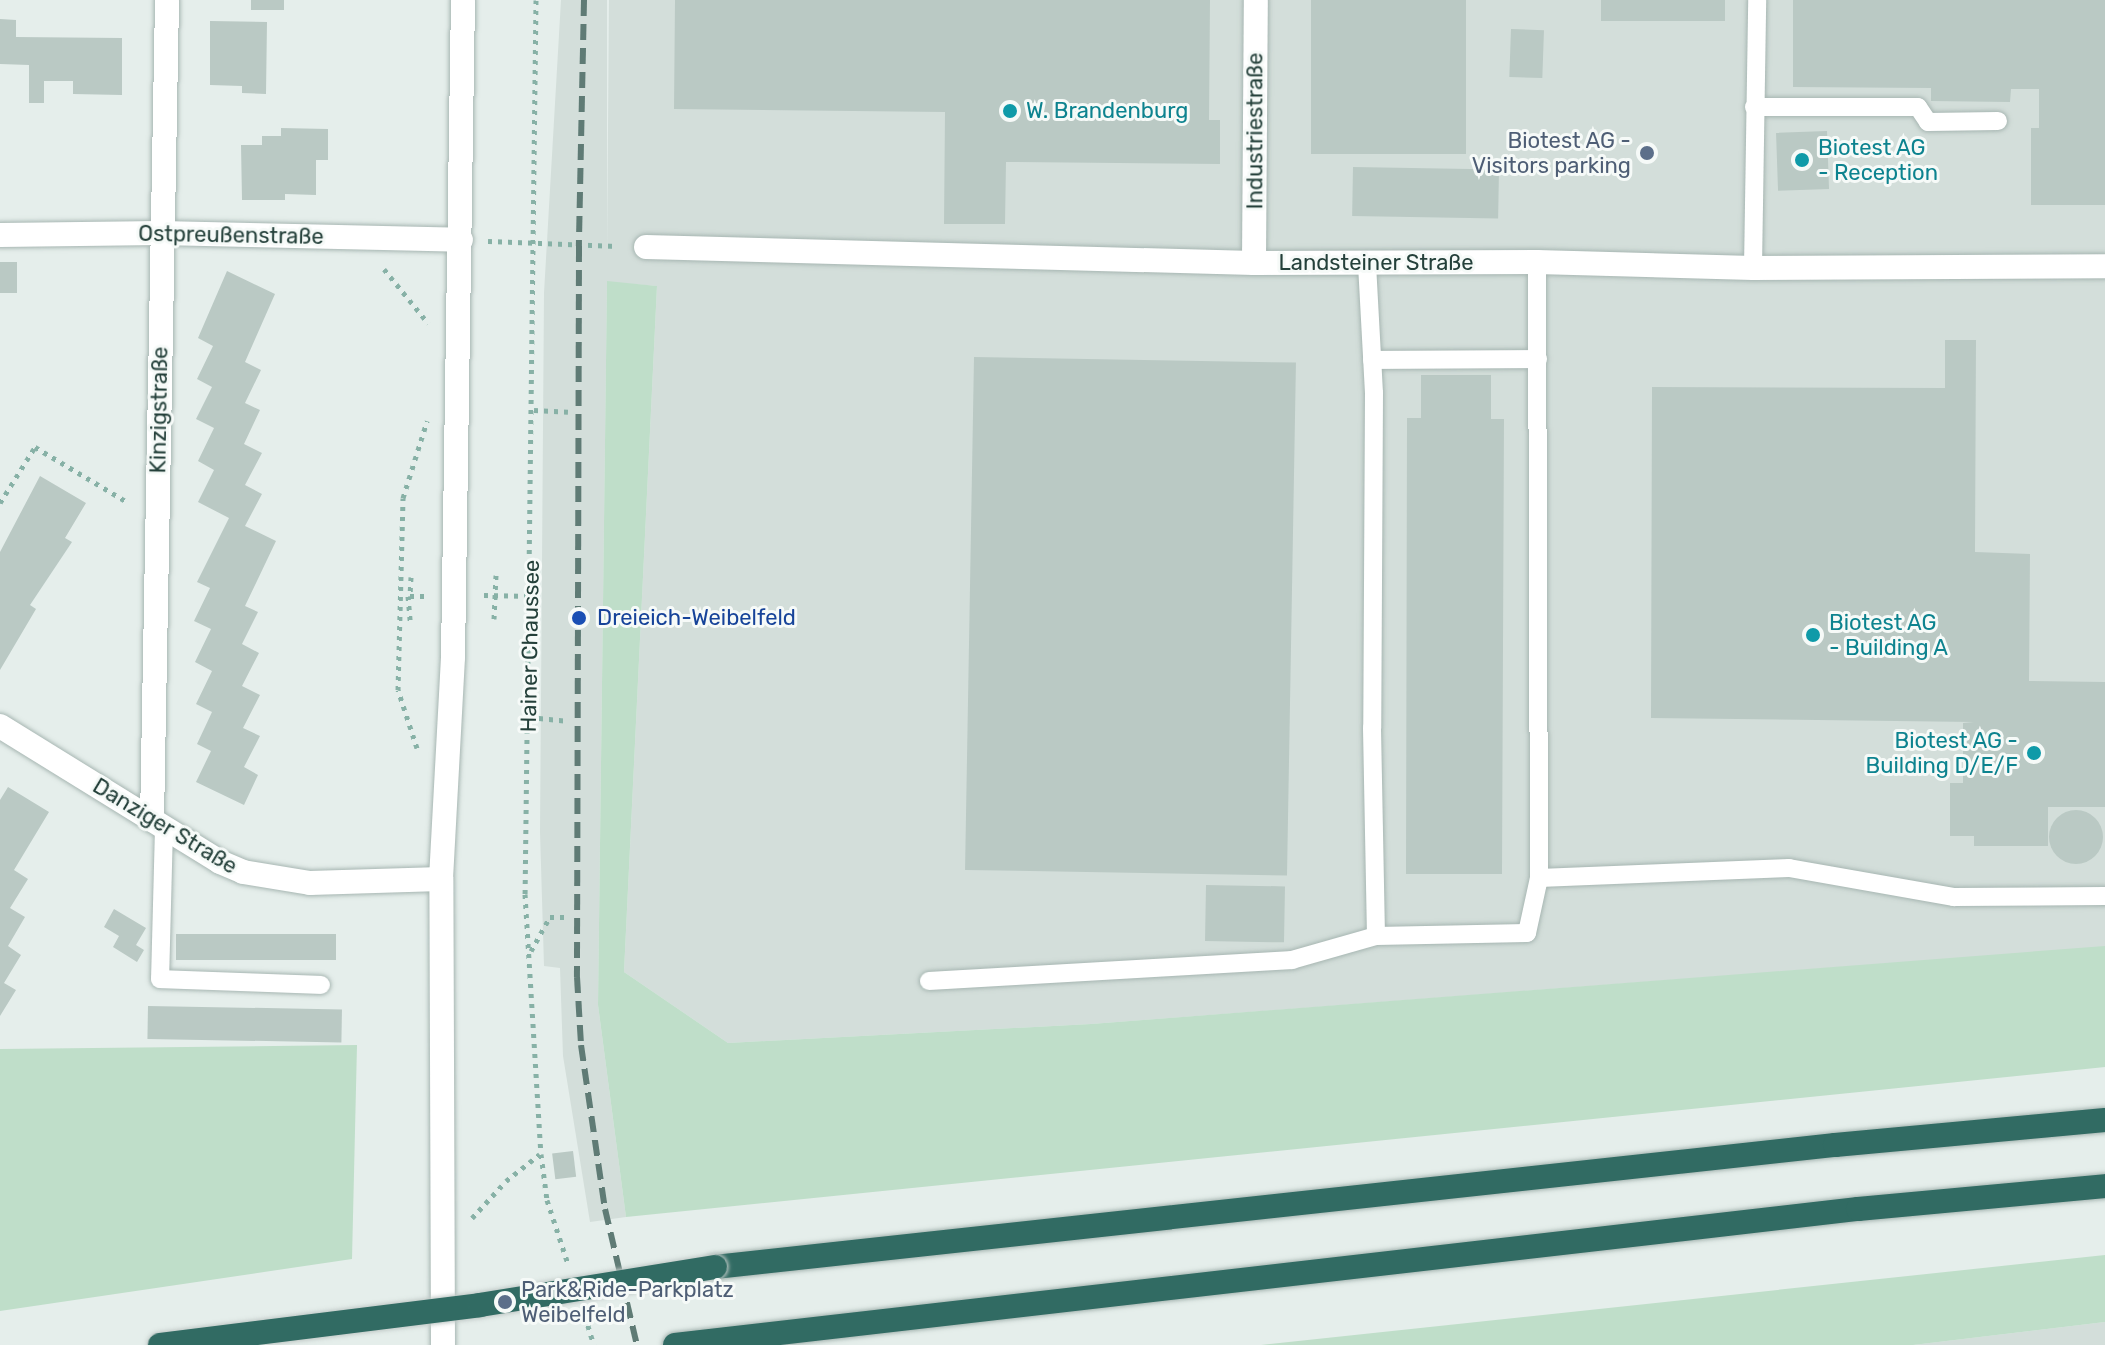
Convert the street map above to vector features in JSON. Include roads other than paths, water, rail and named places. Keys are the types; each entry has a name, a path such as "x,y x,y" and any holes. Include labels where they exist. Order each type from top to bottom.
{"highway":[{"path":"160,1345 480,1305 715,1267 1835,1145 2105,1120"},
{"path":"675,1345 1858,1209 2105,1186"}],"street":[{"name":"Kinzigstraße","path":"158,824 157,519 167,0"},
{"path":"443,1345 441,879 453,657 460,361 463,0"},
{"name":"Industriestraße","path":"1254,263 1256,0"},
{"name":"Ostpreußenstraße","path":"0,235 161,233 461,240"},
{"name":"Landsteiner Straße","path":"646,247 1254,263 1537,262 1753,268 2105,266"},
{"name":"Danziger Straße","path":"0,726 220,862 276,881 310,883 441,879"}],"lane":[{"path":"1753,268 1757,0"},
{"path":"1754,107 1918,107 1928,122 1998,121"},
{"path":"929,981 1292,960 1376,936 1527,933 1539,878 1537,262"},
{"path":"1367,264 1372,360 1376,936"},
{"path":"1372,360 1538,359"},
{"path":"158,824 160,979 321,985"},
{"path":"1539,878 1789,868 1954,897 2105,896"}],"railway":[{"path":"584,0 579,246 577,977 581,1045 605,1209 637,1345"}],"place":[{"name":"W. Brandenburg","path":"1010,111"},
{"name":"Biotest AG - Visitors parking","path":"1647,153"},
{"name":"Biotest AG - Reception","path":"1802,160"},
{"name":"Dreieich-Weibelfeld","path":"579,618"},
{"name":"Biotest AG - Building A","path":"1813,635"},
{"name":"Biotest AG - Building D/E/F","path":"2034,753"},
{"name":"Park&Ride-Parkplatz Weibelfeld","path":"505,1302"}]}
